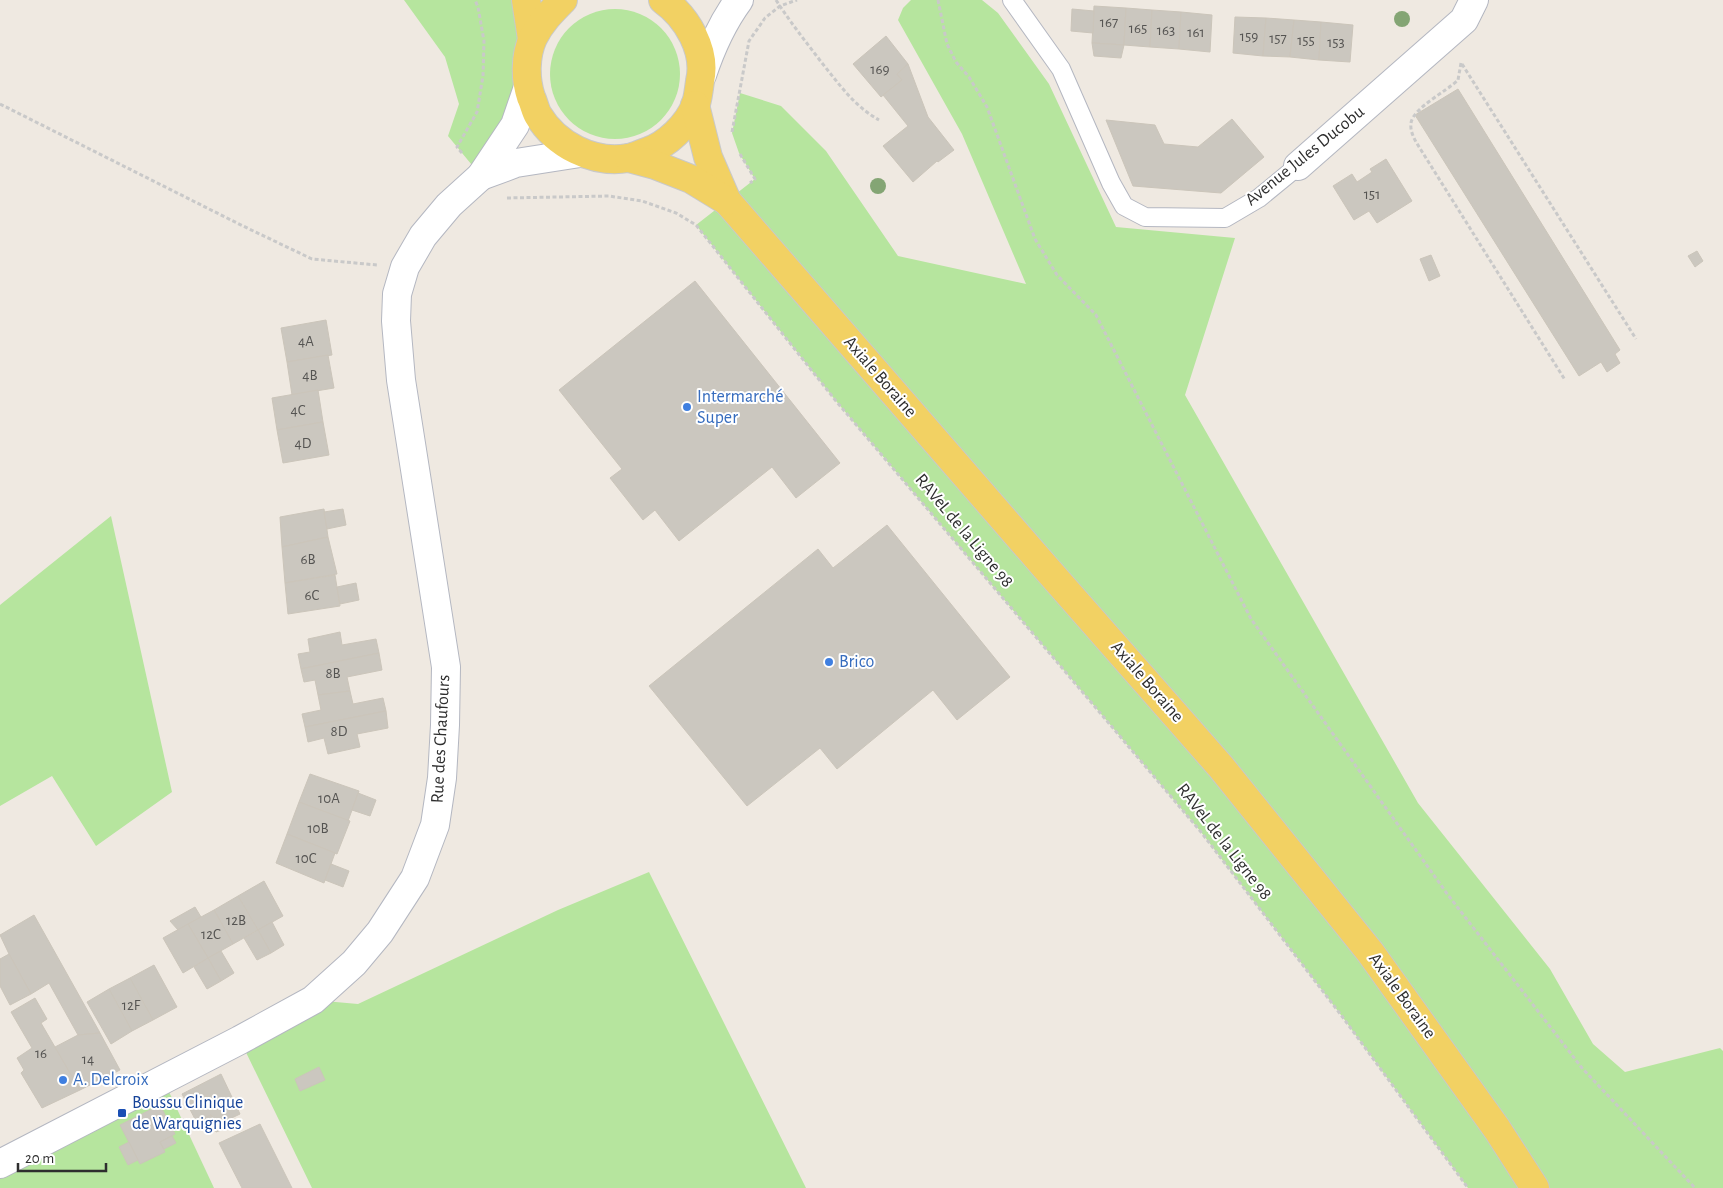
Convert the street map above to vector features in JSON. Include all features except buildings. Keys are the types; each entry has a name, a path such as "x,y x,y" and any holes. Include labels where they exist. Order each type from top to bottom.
{"main road":[{"path":"526,0 532,40"},
{"path":"564,0 546,16 532,40 526,63 528,87 538,114 555,137 580,152 604,159 629,158 657,148 680,130 696,104 702,75 699,50 689,27 673,7 663,0"},
{"name":"Axiale Boraine","path":"696,104 708,157 727,201"},
{"name":"Axiale Boraine","path":"629,158 655,165 691,179 727,201 1227,775 1370,952 1497,1129 1535,1188"}],"street":[{"path":"702,75 712,47 730,12 739,0"},
{"name":"Avenue Jules Ducobu","path":"1298,166 1469,10"},
{"name":"Rue des Chaufours","path":"0,1164 314,1000 354,962 380,932 415,878 435,825 442,778 446,667 401,380 396,321 397,294 405,267 424,236 444,211 481,176 515,125 528,87"},
{"name":"Rue des Chaufours","path":"481,176 516,163 580,152"}],"lane":[{"name":"Avenue Jules Ducobu","path":"1012,0 1060,69 1111,183 1124,206 1145,217 1225,218 1258,198 1298,166"}],"path":[{"name":"RAVeL de la Ligne 98","path":"475,0 484,41 483,76 477,112 457,147 481,176 508,199 609,196 642,201 676,213 696,225 836,401 1201,832 1341,1015 1468,1188"},
{"path":"776,0 793,26 853,101 879,120"},
{"path":"734,140 732,133 749,41 765,18 780,6 797,0"},
{"path":"938,0 947,44 956,62 969,77 987,107 1036,239 1058,275 1096,315 1251,619 1448,895 1582,1068 1695,1188"},
{"path":"1469,10 1458,37 1457,51 1461,63 1636,339"},
{"path":"1461,63 1458,80 1413,116 1411,123 1412,132 1416,142 1565,380"},
{"path":"0,104 312,259 405,267"},
{"path":"727,201 755,179 737,146"}],"green space":[{"path":"404,0 526,0 527,63 481,176 448,136 459,104 445,57"},
{"path":"911,0 982,0 998,13 1049,84 1116,227 1235,238 1185,395 1418,803 1550,969 1593,1044 1625,1072 1720,1048 1723,1051 1723,1188 1468,1188 1341,1015 1201,832 836,401 696,225 755,179 739,153 732,133 740,93 781,106 826,151 898,256 1026,284 962,134 898,20 903,8"},
{"path":"615,9 628,10 640,14 661,28 675,49 679,61 679,87 675,99 661,120 640,134 628,138 615,139 602,138 590,134 569,120 555,99 551,87 550,74 551,61 555,49 569,28 590,14 602,10"},
{"path":"111,516 172,792 96,846 52,776 0,806 0,605"},
{"path":"649,872 806,1188 312,1188 240,1040 313,1000 358,1004 558,910"},
{"path":"163,1079 214,1188 0,1188 0,1164"}],"place":[{"name":"Intermarché Super","path":"687,407"},
{"name":"Brico","path":"829,662"},
{"name":"A. Delcroix","path":"63,1080"},
{"name":"Boussu Clinique de Warquignies","path":"122,1113"}]}
